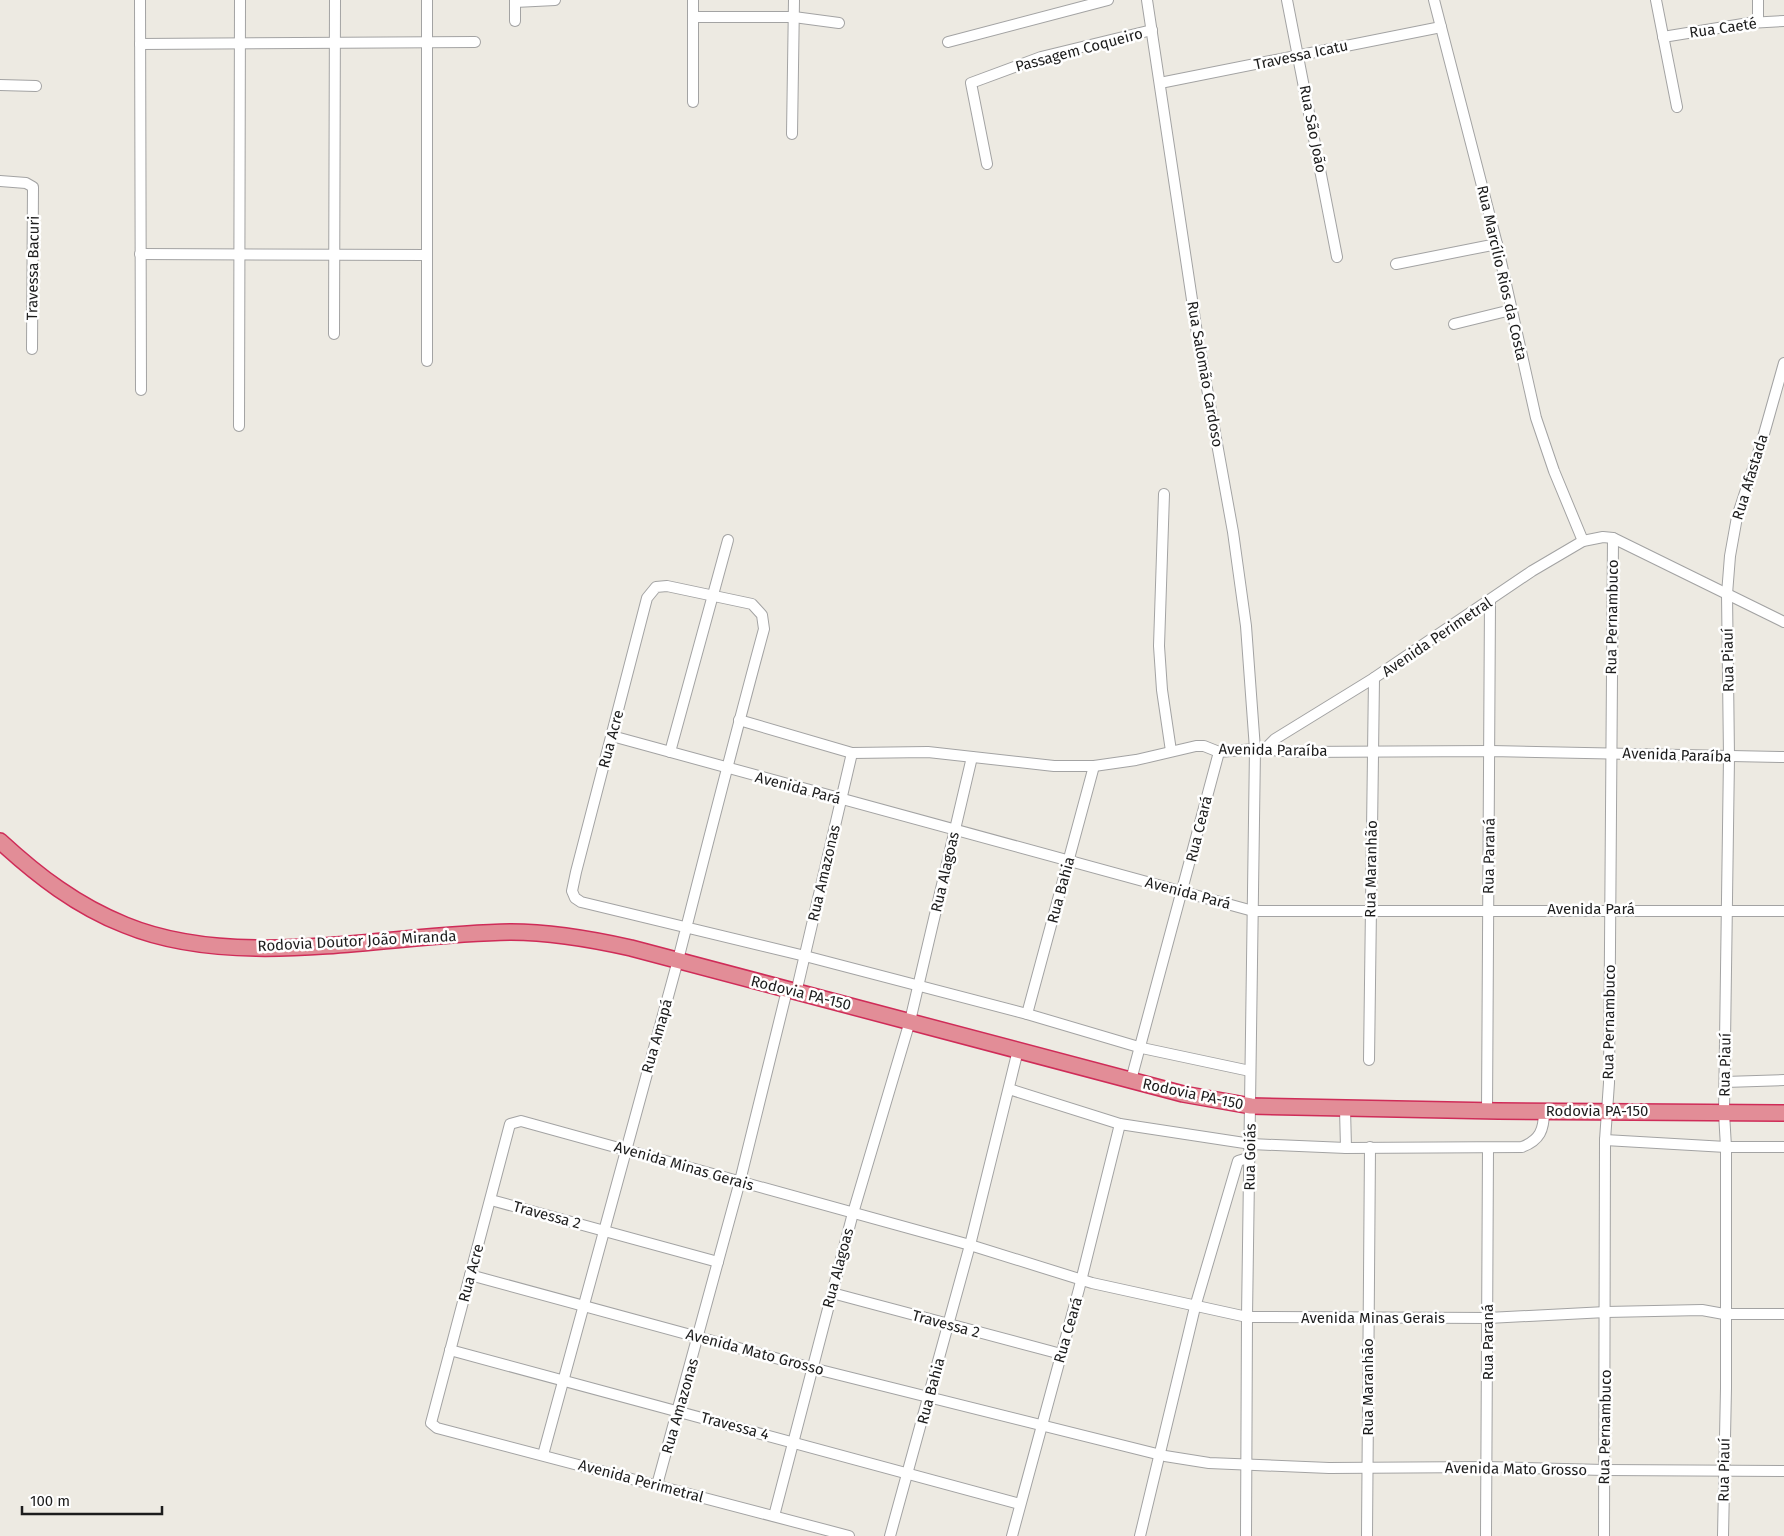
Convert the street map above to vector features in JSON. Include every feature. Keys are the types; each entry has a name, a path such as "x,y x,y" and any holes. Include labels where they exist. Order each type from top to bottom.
{"highway":[{"name":"Rodovia Doutor João Miranda","path":"0,841 47,883 87,908 126,926 202,944 262,947 510,932 543,933 622,946 678,960"},
{"name":"Rodovia PA-150","path":"678,960 792,992 910,1021 1183,1094 1251,1106 1345,1109 1784,1114"}],"street":[{"path":"140,0 141,390"},
{"path":"239,426 240,0"},
{"path":"334,334 335,0"},
{"path":"427,0 427,361"},
{"path":"515,21 515,1 555,0"},
{"path":"693,0 693,102"},
{"path":"792,134 794,0"},
{"path":"948,42 1108,0"},
{"name":"Rua Salomão Cardoso","path":"1147,0 1197,333 1237,558 1260,749"},
{"name":"Rua São João","path":"1287,0 1337,257"},
{"name":"Rua Marcílio Rios da Costa","path":"1434,0 1497,244 1536,418 1554,471 1583,541"},
{"path":"1656,0 1677,107"},
{"path":"1758,0 1758,22"},
{"path":"693,17 794,17 839,23"},
{"name":"Rua Caeté","path":"1663,36 1758,22 1784,21"},
{"name":"Travessa Icatu","path":"1160,83 1299,57 1441,27"},
{"name":"Passagem Coqueiro","path":"987,164 971,83 1041,57 1152,30"},
{"path":"140,44 475,42"},
{"path":"0,85 36,86"},
{"name":"Travessa Bacuri","path":"0,181 26,183 33,187 32,349"},
{"path":"1396,264 1497,244"},
{"path":"140,254 427,255"},
{"path":"1454,324 1511,310"},
{"name":"Rua Afastada","path":"1727,594 1730,556 1737,517 1762,441 1784,363"},
{"path":"1164,494 1158,638 1162,690 1171,751"},
{"name":"Avenida Perimetral","path":"1260,749 1374,678 1532,571 1583,541 1603,537 1613,538"},
{"path":"1613,538 1784,622"},
{"name":"Rua Pernambuco","path":"1604,1536 1605,1140 1610,909 1613,538"},
{"path":"670,752 728,540"},
{"name":"Rua Acre","path":"686,929 582,902 574,898 572,891 648,598 652,590 660,586 712,594"},
{"name":"Rua Amapá","path":"543,1455 678,960 726,768 764,629 762,615 752,604 712,594"},
{"name":"Rua Piauí","path":"1723,1536 1726,1147 1724,1082 1729,757 1727,594"},
{"name":"Rua Paraná","path":"1487,1111 1491,751 1490,601"},
{"name":"Rua Maranhão","path":"1369,1060 1374,678"},
{"name":"Avenida Paraíba","path":"740,720 852,753 928,752 1054,766 1094,766 1136,760 1171,751 1204,746 1219,752 1260,749 1296,752 1491,751 1784,757"},
{"name":"Avenida Pará","path":"612,736 1253,911 1489,909 1784,911"},
{"name":"Rua Goiás","path":"1246,1536 1248,1464 1247,1317 1251,1157 1250,1071 1253,911 1260,749"},
{"name":"Rua Ceará","path":"1131,1080 1142,1048 1219,752"},
{"name":"Rua Amazonas","path":"657,1485 679,1411 792,992 805,956 852,753"},
{"name":"Rua Alagoas","path":"774,1516 853,1212 910,1021 972,757"},
{"name":"Rua Bahia","path":"1027,1014 1094,766"},
{"path":"686,929 805,956 1027,1014 1142,1048 1250,1071"},
{"name":"Rua Bahia","path":"890,1536 909,1474 949,1325 1018,1050"},
{"path":"1724,1082 1784,1080"},
{"path":"1009,1089 1120,1124 1251,1144 1346,1148 1522,1147 1535,1141 1542,1131 1544,1111"},
{"path":"1345,1109 1346,1148"},
{"name":"Avenida Minas Gerais","path":"515,1121 521,1120 853,1212"},
{"name":"Rua Acre","path":"433,1426 430,1423 431,1416 491,1200 508,1129 510,1124 515,1121"},
{"name":"Rua Ceará","path":"1012,1536 1120,1124"},
{"path":"1605,1140 1726,1147 1784,1147"},
{"name":"Rua Maranhão","path":"1367,1536 1370,1147"},
{"name":"Rua Paraná","path":"1486,1536 1488,1148"},
{"path":"1140,1536 1195,1308 1238,1161 1251,1157"},
{"name":"Travessa 2","path":"491,1200 718,1262"},
{"path":"853,1212 970,1245"},
{"name":"Avenida Minas Gerais","path":"970,1245 1080,1279 1195,1308 1247,1317 1488,1318 1606,1312 1702,1310 1724,1314 1784,1314"},
{"name":"Avenida Mato Grosso","path":"470,1275 583,1304 812,1368 1040,1427 1159,1455 1209,1463 1368,1468 1487,1467 1784,1471"},
{"name":"Travessa 2","path":"832,1292 1061,1354"},
{"name":"Travessa 4","path":"450,1350 793,1441 1020,1504"},
{"name":"Avenida Perimetral","path":"433,1426 849,1536"}]}
